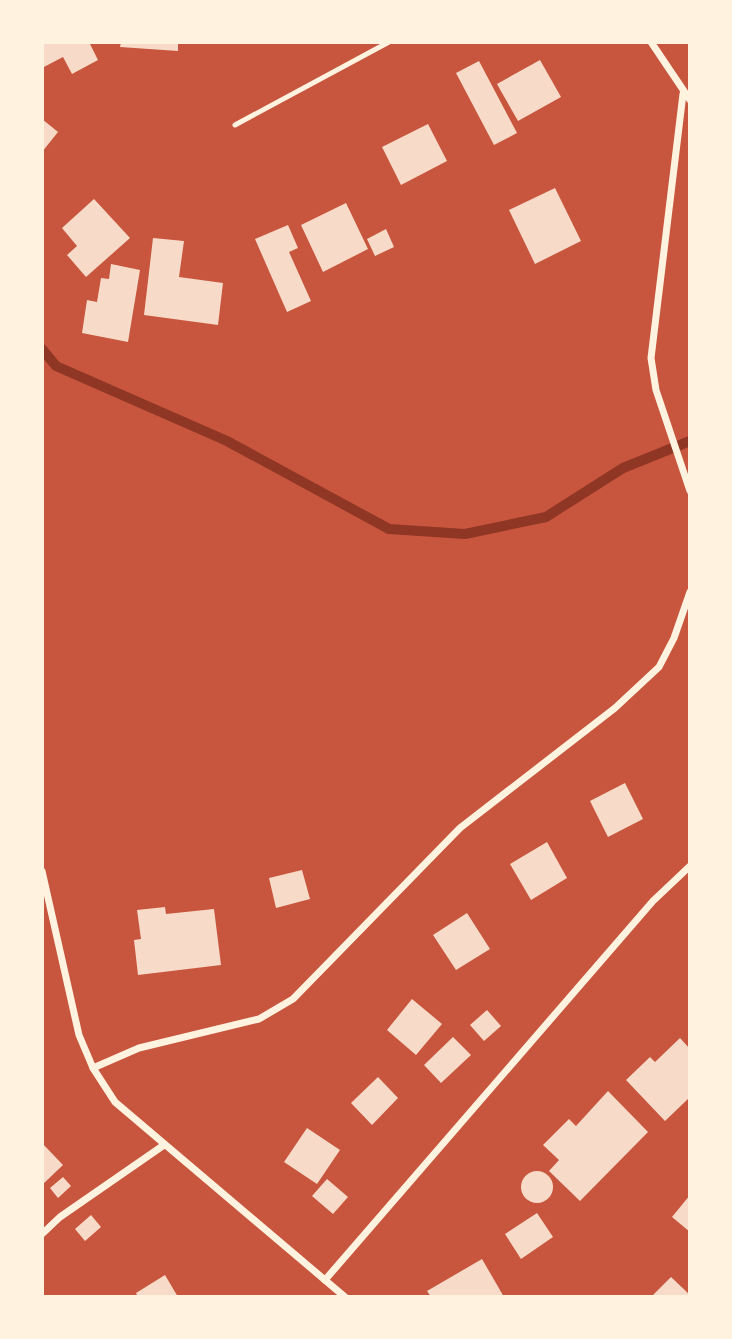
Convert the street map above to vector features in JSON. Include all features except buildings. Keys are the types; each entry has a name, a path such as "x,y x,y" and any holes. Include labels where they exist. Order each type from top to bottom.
{"street":[{"path":"650,42 683,94 690,100"},
{"path":"683,94 651,358 656,390 690,491"},
{"path":"93,1069 139,1048 259,1019 293,999 460,828 615,708 659,667 674,638 690,592"},
{"path":"325,1280 653,901 690,866"},
{"path":"42,872 79,1035 93,1069 115,1102 345,1297"},
{"path":"42,1234 60,1217 164,1145"}],"lane":[{"path":"235,125 389,42"}],"waterway":[{"path":"42,349 56,366 227,441 389,529 465,534 546,517 623,468 690,441"}]}
